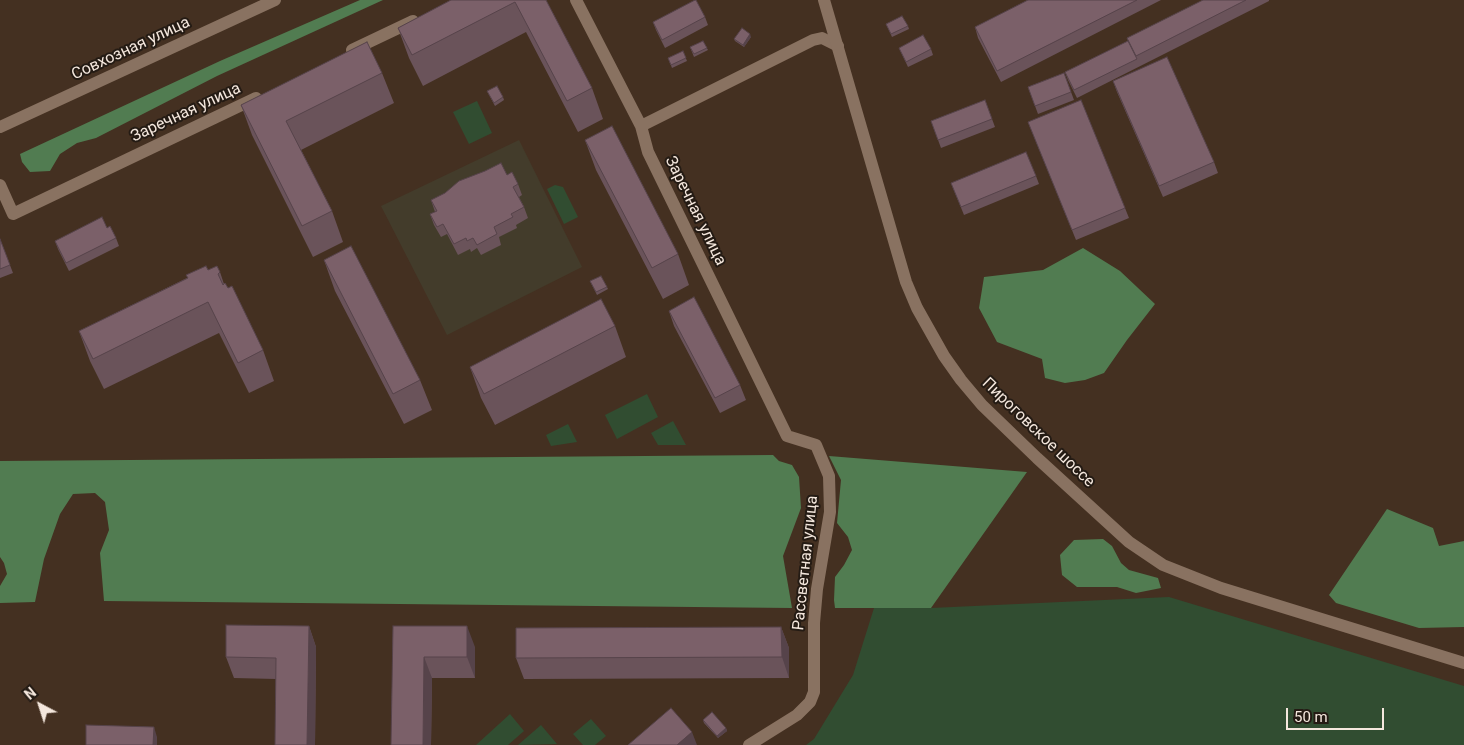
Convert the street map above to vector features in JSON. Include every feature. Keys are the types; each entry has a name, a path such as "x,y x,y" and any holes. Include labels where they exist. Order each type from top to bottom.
{"street":[{"name":"Совхозная улица","path":"0,127 275,0"},
{"name":"Заречная улица","path":"576,0 641,126 648,152 786,436"},
{"name":"Пироговское шоссе","path":"824,0 906,282 917,308 944,356 982,405 1129,542 1164,565 1221,588 1464,663"},
{"path":"337,58 422,16"},
{"path":"812,40 826,26 829,18"},
{"path":"641,126 812,40 822,38 838,46"},
{"name":"Заречная улица","path":"0,185 13,214 267,92"},
{"name":"Рассветная улица","path":"749,745 797,715 810,702 814,692 814,623 817,590 830,512 829,476 816,445 786,436"}],"shaded area":[{"path":"519,140 582,267 447,335 381,206"}],"green space":[{"path":"360,0 383,0 217,76 96,138 77,143 60,154 50,171 30,172 22,162 20,154 220,61"},
{"path":"477,101 492,133 469,144 453,112"},
{"path":"555,185 563,187 578,217 564,224 547,189"},
{"path":"1083,248 1120,271 1155,304 1104,373 1085,380 1065,383 1045,378 1042,359 997,342 979,308 984,277 1043,270"},
{"path":"647,394 658,417 617,439 605,415"},
{"path":"673,421 686,445 658,445 651,433"},
{"path":"568,424 577,442 551,446 546,435"},
{"path":"773,455 779,461 792,465 799,477 801,508 783,556 792,608 104,601 100,553 109,530 105,502 95,493 73,494 60,514 44,559 35,602 0,603 0,586 7,574 0,557 0,461"},
{"path":"829,456 1027,472 931,608 835,608 835,577 852,550 848,537 837,523 841,480"},
{"path":"1387,509 1433,528 1439,546 1464,541 1464,627 1419,628 1336,603 1329,595"},
{"path":"1103,539 1112,546 1121,563 1129,570 1158,578 1161,588 1136,593 1117,587 1077,587 1062,575 1060,555 1074,540"},
{"path":"1169,597 1464,686 1464,745 806,745 814,739 853,675 874,608 931,608"},
{"path":"510,714 524,731 508,745 476,745"},
{"path":"591,719 606,736 595,745 583,745 573,734"},
{"path":"541,725 557,744 518,745"}],"building":[{"path":"451,0 546,0 592,88 567,101 515,2 412,55 398,28"},
{"path":"695,0 705,17 662,40 653,22"},
{"path":"1028,0 1137,0 997,71 975,27"},
{"path":"1203,0 1246,0 1136,56 1127,38"},
{"path":"902,16 908,26 891,34 886,24"},
{"path":"742,28 750,34 743,45 734,39"},
{"path":"923,35 931,49 906,62 899,48"},
{"path":"703,41 707,48 694,54 690,47"},
{"path":"1128,41 1137,59 1074,90 1065,72"},
{"path":"367,42 382,73 286,121 332,211 302,226 241,105"},
{"path":"683,51 686,58 671,65 668,58"},
{"path":"1167,57 1214,162 1159,186 1113,81"},
{"path":"1064,73 1071,92 1035,106 1028,87"},
{"path":"497,86 503,97 494,103 487,91"},
{"path":"985,100 992,119 938,140 931,121"},
{"path":"1081,100 1125,208 1072,230 1028,122"},
{"path":"612,126 678,254 652,268 585,140"},
{"path":"1026,152 1036,176 961,207 951,183"},
{"path":"501,163 507,175 512,172 518,184 513,187 524,207 511,214 513,217 494,227 497,234 477,245 473,238 467,241 466,238 454,244 443,224 437,227 430,214 437,211 431,200 445,193 459,181"},
{"path":"102,217 107,228 110,226 116,238 66,263 55,241"},
{"path":"0,239 10,265 0,269"},
{"path":"351,246 420,380 393,394 324,260"},
{"path":"206,266 208,270 217,266 223,285 225,283 228,288 232,286 263,350 238,363 208,302 93,359 79,331 188,278 186,275"},
{"path":"601,276 607,287 596,292 590,281"},
{"path":"694,297 740,385 715,398 669,311"},
{"path":"601,299 615,326 484,394 470,367"},
{"path":"226,625 309,626 307,745 275,745 276,658 226,657"},
{"path":"393,626 467,626 467,657 424,657 423,745 391,745"},
{"path":"781,627 782,657 516,658 516,628"},
{"path":"671,708 692,732 677,745 628,745"},
{"path":"712,712 726,728 717,736 703,720"},
{"path":"86,725 154,727 153,745 86,745"}]}
